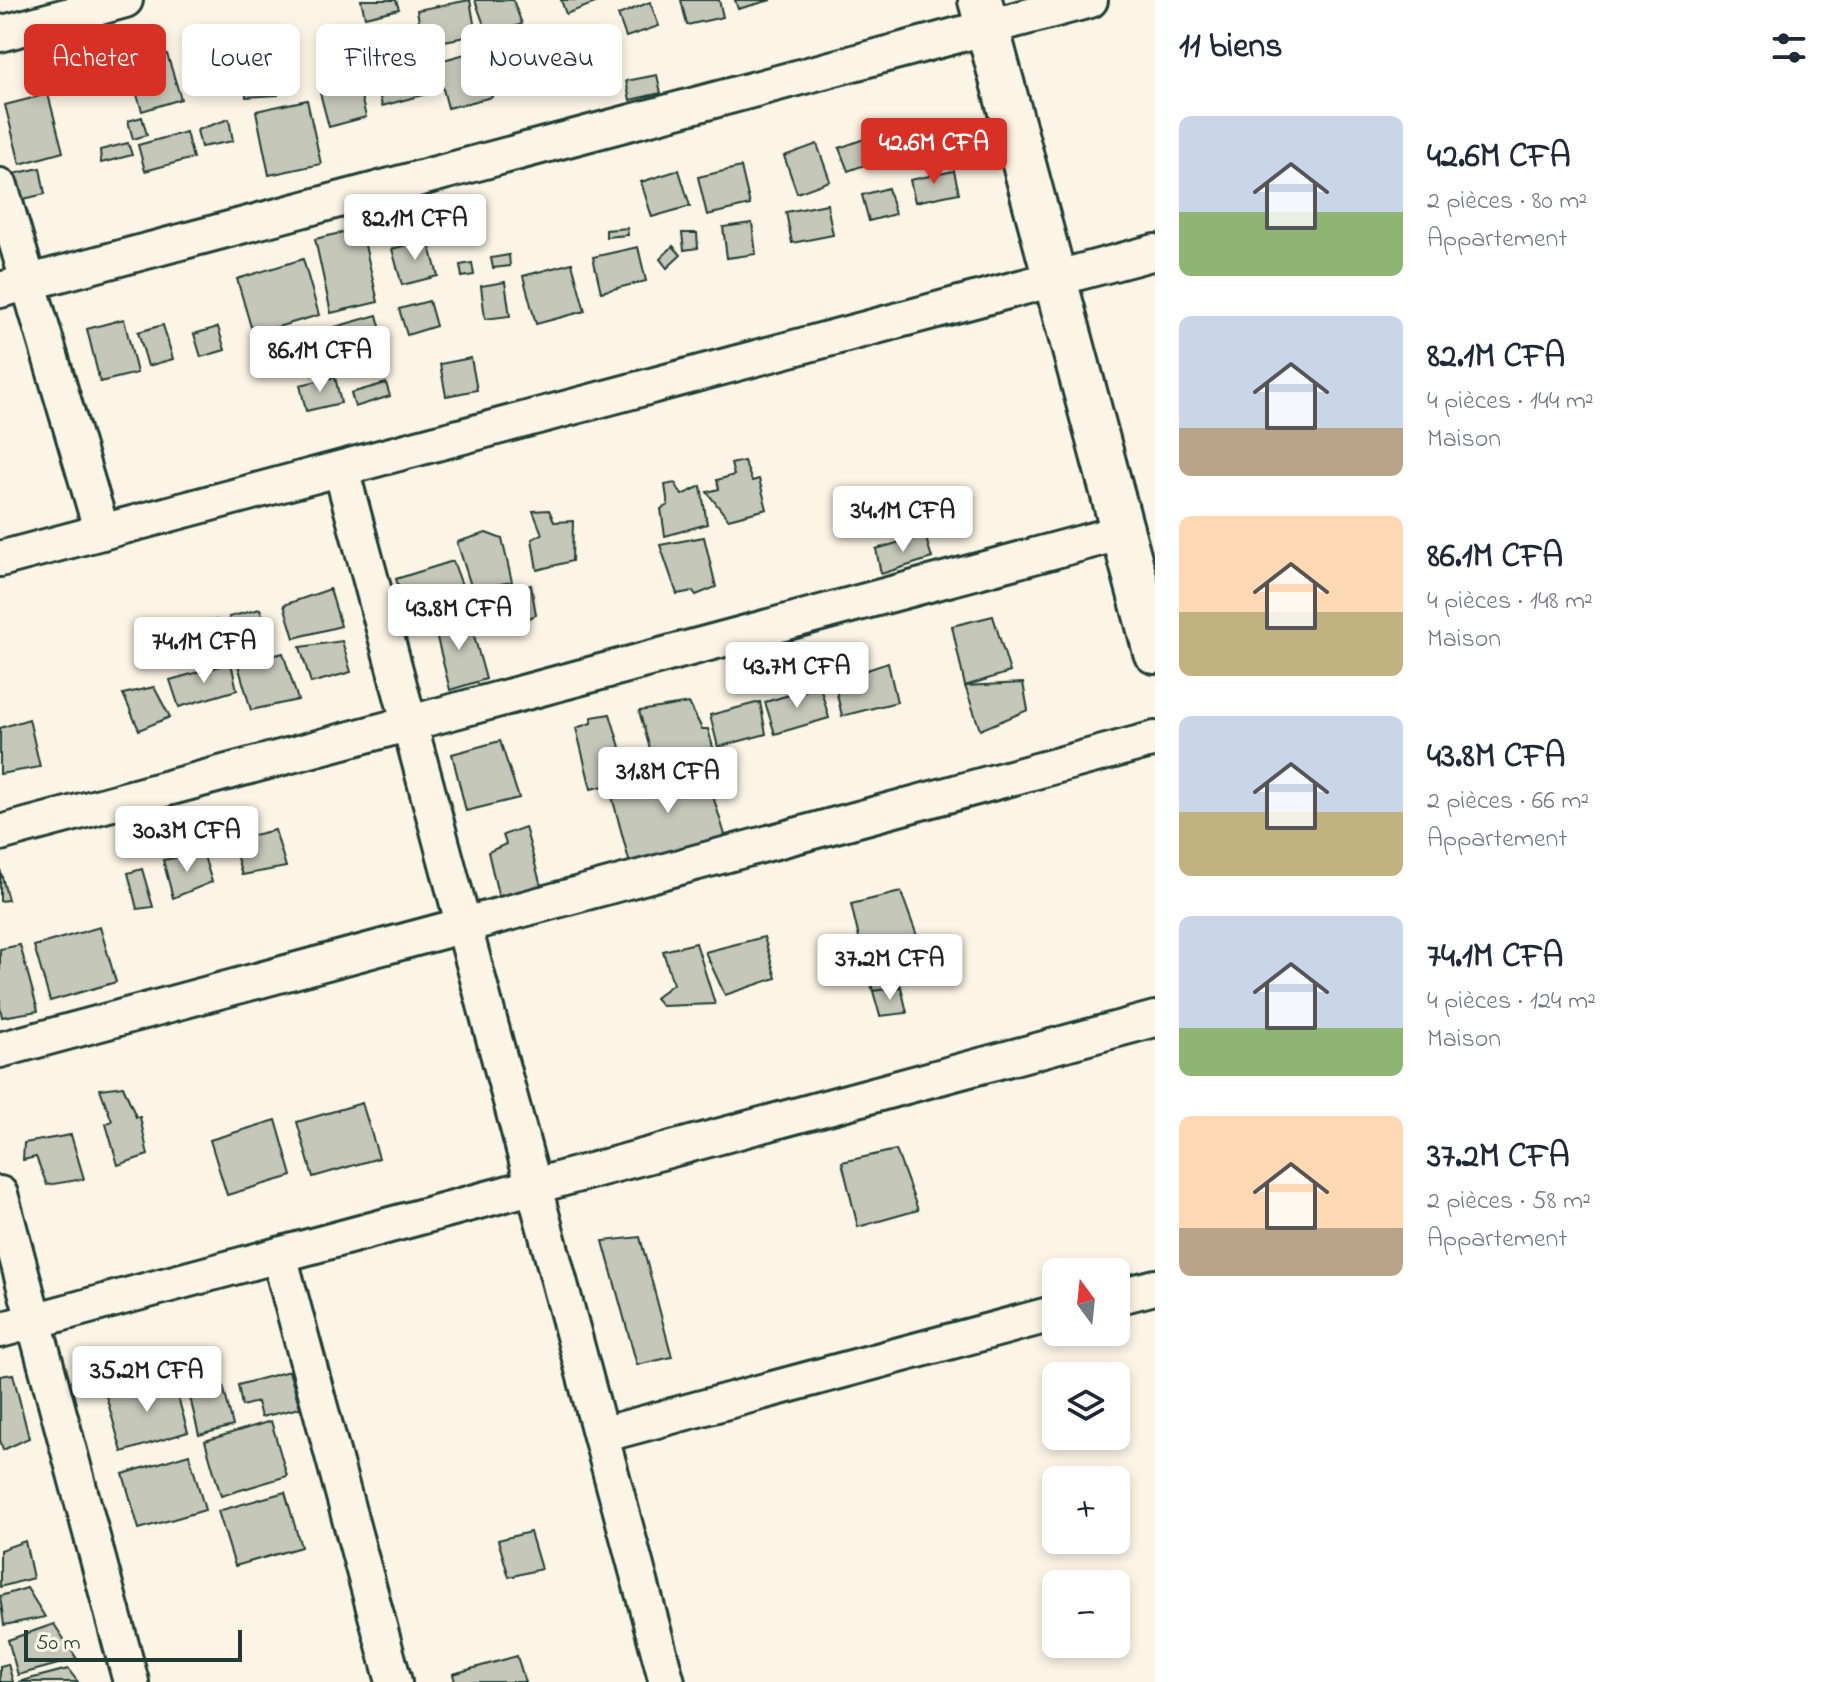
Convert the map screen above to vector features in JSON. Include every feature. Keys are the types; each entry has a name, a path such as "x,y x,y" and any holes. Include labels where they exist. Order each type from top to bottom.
{"street":[{"path":"0,34 125,0"},
{"path":"15,286 984,14 1090,0"},
{"path":"984,14 1155,652"},
{"path":"0,186 15,286 102,532"},
{"path":"0,559 1155,252"},
{"path":"341,469 667,1682"},
{"path":"0,833 1123,532"},
{"path":"0,1050 1155,739"},
{"path":"0,1330 1155,1019"},
{"path":"0,1194 131,1682"},
{"path":"279,1255 394,1682"},
{"path":"1130,1293 1155,1287"},
{"path":"601,1435 1042,1317"}],"building":[{"path":"361,0 396,0 399,9 365,17"},
{"path":"470,0 474,24 461,24 461,38 445,41 445,24 419,24 417,10"},
{"path":"475,0 513,0 522,24 484,24"},
{"path":"561,0 597,0 598,2 566,14"},
{"path":"681,0 719,0 723,17 687,25"},
{"path":"735,0 771,0 738,9"},
{"path":"650,2 659,26 626,37 618,15"},
{"path":"166,54 181,99 142,111 137,96 166,96"},
{"path":"461,55 461,96 492,97 448,108 445,60"},
{"path":"657,75 661,93 630,100 626,81"},
{"path":"49,96 63,152 20,164 5,105"},
{"path":"321,96 361,96 366,117 329,127"},
{"path":"380,96 419,96 382,106"},
{"path":"307,100 321,164 269,175 256,111"},
{"path":"142,117 147,135 133,139 128,121"},
{"path":"229,119 233,141 201,147 197,130"},
{"path":"917,123 922,156 892,160 887,127"},
{"path":"186,132 193,158 145,171 138,145"},
{"path":"864,139 873,162 848,171 839,148"},
{"path":"128,143 132,155 101,163 100,150"},
{"path":"817,144 830,181 797,193 784,156"},
{"path":"741,167 750,205 707,215 698,177"},
{"path":"40,168 45,194 19,200 13,174"},
{"path":"679,170 690,206 652,217 641,182"},
{"path":"954,171 959,193 915,202 910,180"},
{"path":"888,188 895,214 869,221 862,195"},
{"path":"827,204 833,235 792,243 786,212"},
{"path":"752,223 756,254 727,258 723,227"},
{"path":"361,228 378,302 331,313 315,239"},
{"path":"627,228 628,235 606,237 606,230"},
{"path":"682,233 697,233 698,248 684,250"},
{"path":"428,239 438,276 402,285 392,249"},
{"path":"673,246 681,255 667,268 660,259"},
{"path":"638,247 646,281 601,292 593,257"},
{"path":"509,255 510,266 493,268 491,258"},
{"path":"303,259 319,315 253,334 237,279"},
{"path":"472,263 474,275 462,277 460,265"},
{"path":"572,263 585,311 536,324 523,276"},
{"path":"505,282 510,316 485,319 481,286"},
{"path":"429,301 436,326 407,335 399,309"},
{"path":"377,315 387,353 311,375 300,337"},
{"path":"124,319 137,373 100,382 87,329"},
{"path":"163,325 173,359 148,366 138,332"},
{"path":"218,327 225,350 201,357 194,334"},
{"path":"471,358 477,390 446,396 440,364"},
{"path":"335,377 341,403 306,411 300,385"},
{"path":"386,383 390,396 355,407 351,393"},
{"path":"744,461 752,481 759,479 767,509 728,519 707,492 719,489 717,480 734,475 731,464"},
{"path":"675,483 682,495 701,486 707,524 665,536 661,509 668,505 665,485"},
{"path":"549,510 554,522 573,521 572,561 537,570 532,539 542,534 533,511"},
{"path":"486,533 502,539 512,582 472,589 457,542"},
{"path":"925,535 932,558 881,574 876,549"},
{"path":"704,537 716,587 696,595 693,591 677,594 660,545"},
{"path":"453,561 466,596 407,612 396,579"},
{"path":"531,585 536,615 506,628 498,593"},
{"path":"330,589 341,626 294,638 284,605"},
{"path":"260,609 273,641 234,652 229,617"},
{"path":"468,614 486,679 450,690 433,622"},
{"path":"993,616 1010,672 965,686 952,626"},
{"path":"216,620 225,659 183,667 172,632"},
{"path":"342,641 351,672 311,683 300,647"},
{"path":"283,653 298,700 251,710 238,665"},
{"path":"231,663 237,690 179,707 170,680"},
{"path":"888,663 897,702 842,716 834,681"},
{"path":"1023,683 1028,710 980,730 965,686"},
{"path":"820,686 829,718 775,734 765,702"},
{"path":"154,687 170,717 139,730 123,694"},
{"path":"760,702 766,734 718,747 710,715"},
{"path":"689,703 702,729 708,729 714,751 656,769 639,711"},
{"path":"610,714 630,780 591,789 576,728 591,723 592,717"},
{"path":"29,719 40,767 0,774 0,728"},
{"path":"500,741 519,798 466,811 452,754"},
{"path":"703,764 726,838 630,864 611,793"},
{"path":"525,827 543,893 500,903 488,852 506,844 503,835"},
{"path":"275,830 286,867 242,875 232,840"},
{"path":"203,853 212,882 173,898 163,860"},
{"path":"0,869 8,900 0,901"},
{"path":"142,869 153,907 137,909 128,873"},
{"path":"901,892 920,944 863,955 851,904"},
{"path":"100,927 116,982 50,1001 34,946"},
{"path":"764,937 776,978 725,995 705,952"},
{"path":"696,943 715,1004 662,1006 655,998 673,984 663,951"},
{"path":"20,945 38,1011 2,1017 0,949"},
{"path":"891,963 901,987 873,991 867,969"},
{"path":"901,987 907,1013 880,1016 873,991"},
{"path":"123,1086 136,1117 140,1117 148,1155 118,1165 106,1124 112,1121 100,1089"},
{"path":"362,1103 379,1158 313,1177 297,1122"},
{"path":"276,1120 292,1176 227,1195 210,1140"},
{"path":"71,1135 84,1179 47,1185 36,1157 23,1160 24,1143"},
{"path":"896,1150 918,1210 858,1227 842,1162"},
{"path":"640,1237 672,1357 637,1365 603,1241"},
{"path":"289,1371 300,1408 261,1417 257,1402 242,1406 238,1385"},
{"path":"220,1373 233,1426 199,1435 186,1381"},
{"path":"13,1374 29,1438 3,1450 0,1440 0,1376"},
{"path":"172,1377 188,1432 122,1452 106,1396"},
{"path":"271,1421 287,1476 221,1496 205,1441"},
{"path":"189,1454 205,1510 139,1529 123,1474"},
{"path":"285,1492 301,1547 235,1566 218,1511"},
{"path":"530,1532 541,1569 509,1577 498,1540"},
{"path":"25,1541 33,1578 0,1587 0,1550"},
{"path":"27,1588 45,1617 4,1625 0,1596"},
{"path":"54,1624 77,1659 18,1675 8,1640"},
{"path":"517,1656 525,1682 455,1682 453,1674"},
{"path":"8,1664 13,1682 0,1682 0,1666"},
{"path":"68,1669 78,1682 18,1682"}]}
